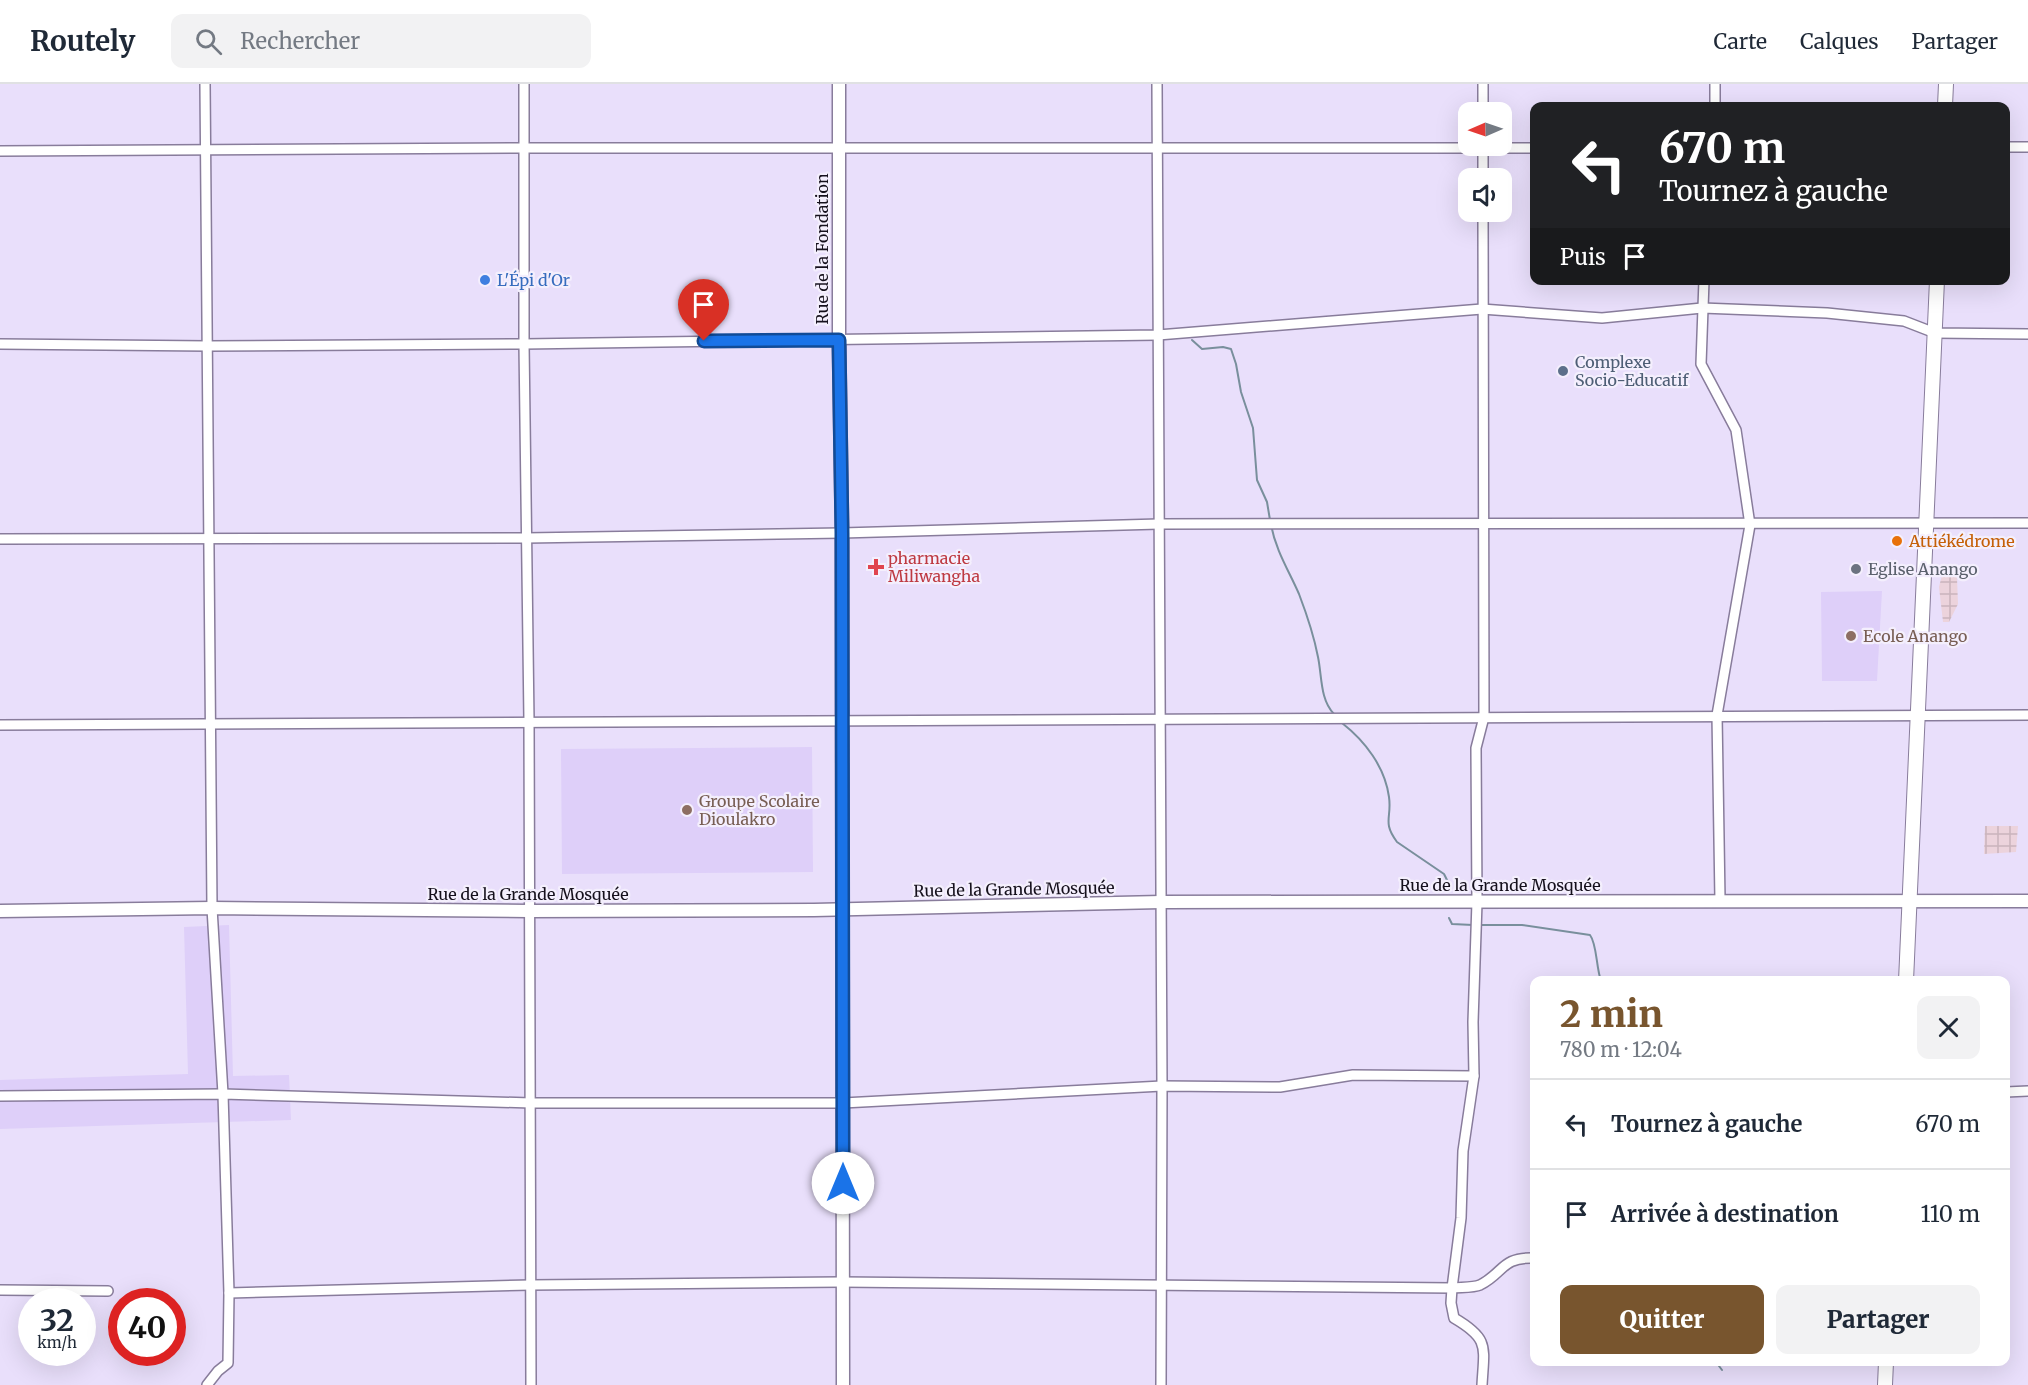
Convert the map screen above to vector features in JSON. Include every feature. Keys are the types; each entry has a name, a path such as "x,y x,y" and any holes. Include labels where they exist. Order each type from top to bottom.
{"main road":[{"path":"1945,102 1946,84"},
{"path":"1906,976 1937,285"},
{"path":"1885,1385 1886,1366"}],"street":[{"path":"205,84 212,908 223,1094 229,1293 228,1363 207,1385"},
{"path":"524,84 531,1385"},
{"name":"Rue de la Fondation","path":"839,84 843,1385"},
{"path":"1157,84 1162,1086 1161,1385"},
{"path":"1483,84 1483,102"},
{"path":"1715,84 1715,102"},
{"path":"0,151 1458,146"},
{"path":"1512,147 1530,148"},
{"path":"2010,147 2028,147"},
{"path":"1482,1385 1484,1348 1474,1330 1454,1318 1451,1303 1461,1218 1463,1151 1474,1076 1473,1022 1477,902 1476,748 1484,717 1483,222"},
{"path":"1704,285 1701,364 1736,430 1750,525 1717,715 1720,900"},
{"path":"0,344 208,346 524,344 1158,335 1482,309 1602,318 1702,308 1827,313 1904,321 1935,333 2028,334"},
{"path":"0,539 526,538 842,533 1159,524 1927,525 2028,523"},
{"path":"0,725 2028,714"},
{"name":"Rue de la Grande Mosquée","path":"0,911 212,908 528,911 843,909 1161,902 2028,901"},
{"path":"0,1096 223,1094 531,1102 843,1103 1162,1086 1280,1087 1353,1075 1474,1076"},
{"path":"2010,1092 2028,1091"},
{"path":"229,1293 531,1285 841,1282 1452,1288 1479,1285 1505,1263 1521,1257 1530,1258"},
{"path":"0,1290 108,1291"}],"shaded area":[{"path":"1944,567 1957,578 1958,604 1949,622 1943,622 1939,587"},
{"name":"Ecole Anango","path":"1882,591 1877,681 1822,681 1821,592"},
{"name":"Groupe Scolaire Dioulakro","path":"812,747 813,872 562,874 561,749"},
{"path":"1985,826 2018,826 2016,852 1984,854"},
{"path":"229,925 233,1076 289,1075 291,1120 0,1129 0,1080 188,1074 184,927"}],"waterway":[{"path":"1192,340 1202,349 1223,347 1231,349 1241,392 1253,428 1257,480 1267,502 1270,520"},
{"path":"1271,525 1279,552 1299,594 1316,649 1326,702 1334,714"},
{"path":"1342,723 1366,746 1383,775 1389,797 1389,825 1392,835 1397,842 1444,874 1448,882 1448,890"},
{"path":"1449,918 1452,924 1473,925"},
{"path":"1478,925 1522,925 1590,935 1594,944 1600,976"},
{"path":"1719,1366 1722,1370"}],"place":[{"name":"L'Épi d'Or","path":"485,280"},
{"name":"Complexe Socio-Educatif","path":"1563,371"},
{"name":"Attiékédrome","path":"1897,541"},
{"name":"pharmacie Miliwangha","path":"876,567"},
{"name":"Eglise Anango","path":"1856,569"},
{"name":"Ecole Anango","path":"1851,636"},
{"name":"Groupe Scolaire Dioulakro","path":"687,810"}],"route":[{"path":"704,341 839,340 842,533 843,1183"}]}
